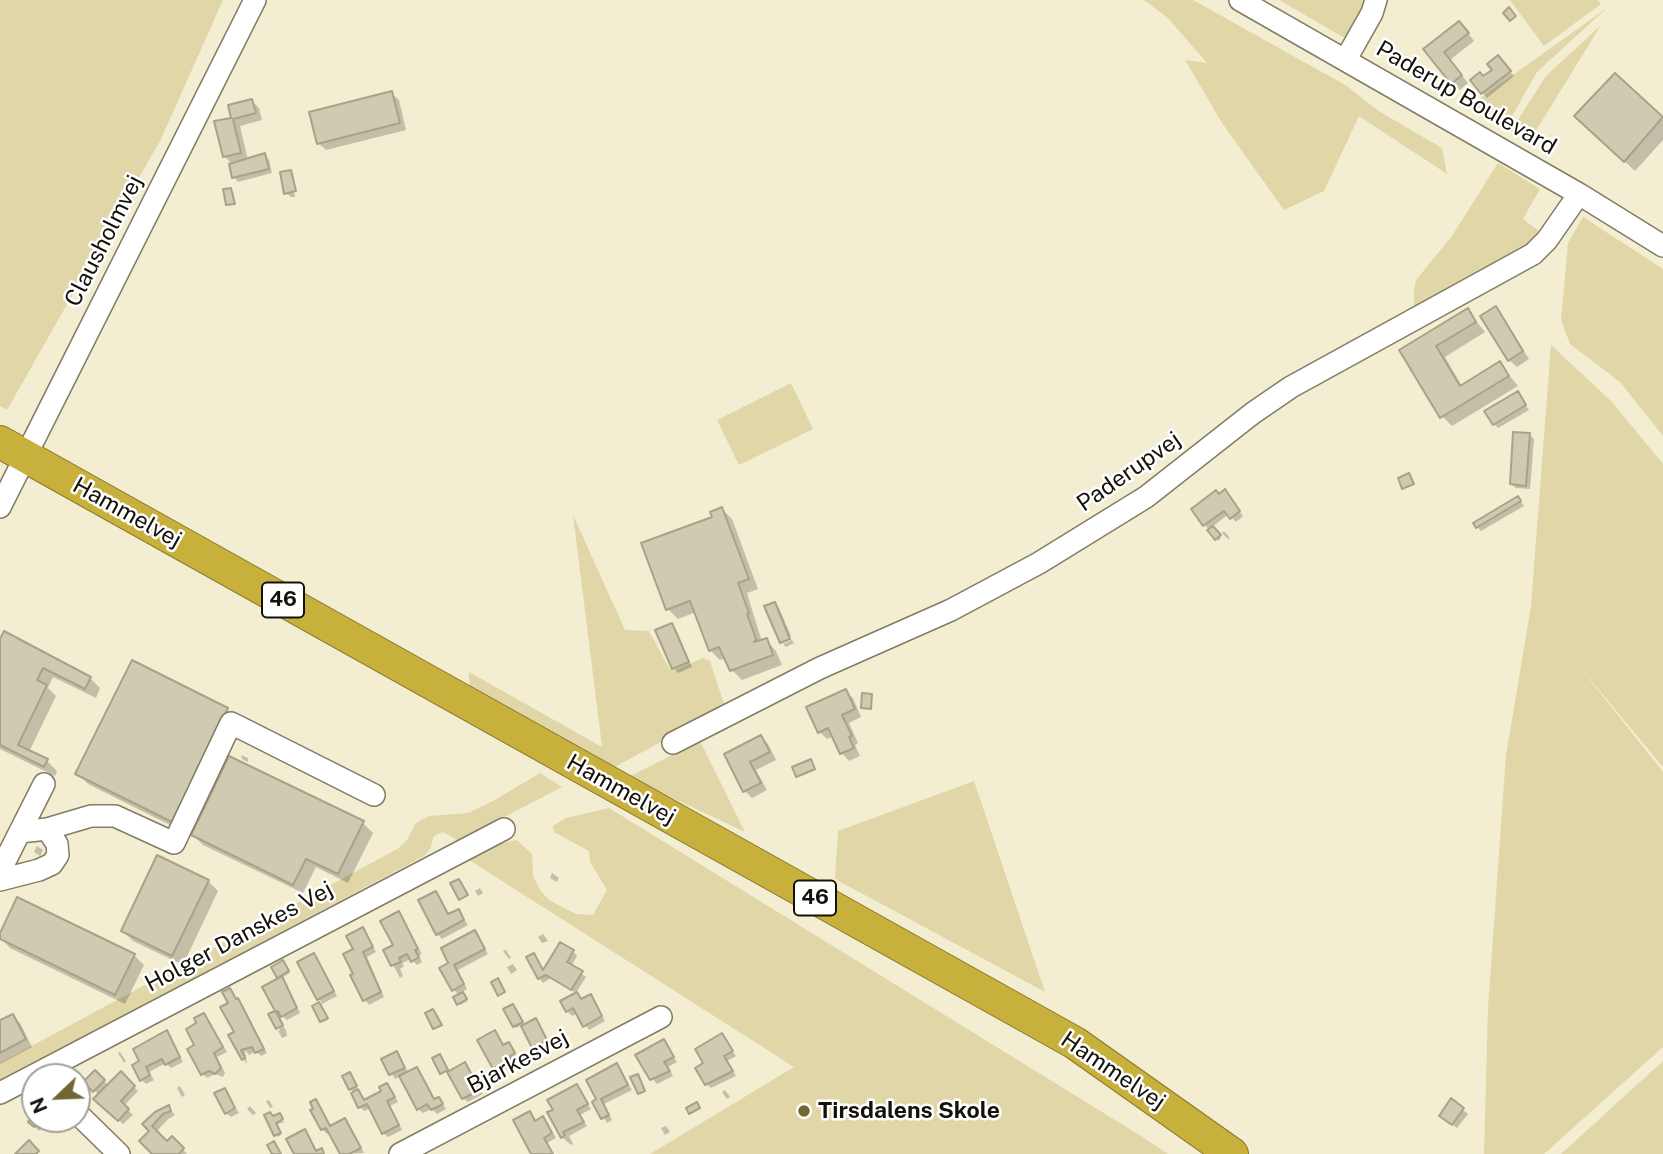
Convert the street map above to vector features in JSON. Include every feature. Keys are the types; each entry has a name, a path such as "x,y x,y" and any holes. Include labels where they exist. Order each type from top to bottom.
{"highway":[{"name":"Hammelvej","path":"12,449 1075,1043 1232,1154"}],"street":[{"name":"Clausholmvej","path":"0,507 12,449 254,0"},
{"name":"Paderup Boulevard","path":"1240,0 1579,194 1663,246"},
{"path":"1346,59 1372,13 1376,0"},
{"name":"Paderupvej","path":"673,743 820,668 951,610 1039,564 1146,497 1253,413 1291,387 1533,254 1547,240 1579,194"},
{"path":"20,832 47,829 91,816 115,816 174,843 231,723 374,795"},
{"path":"0,871 44,784"},
{"path":"0,880 52,864 58,855 57,844 47,829"},
{"name":"Holger Danskes Vej","path":"62,1063 504,829"},
{"name":"Bjarkesvej","path":"400,1154 661,1017"},
{"name":"Holger Danskes Vej","path":"0,1093 21,1083"},
{"path":"91,1127 119,1154"}],"shaded area":[{"path":"0,0 223,0 161,139 7,410 0,406"},
{"path":"1144,0 1193,0 1347,86 1377,110 1442,148 1447,174 1359,116 1324,191 1284,210 1222,123 1185,60 1207,63 1168,18"},
{"path":"1279,0 1365,0 1364,11 1348,40"},
{"path":"1510,0 1598,0 1601,4 1544,46"},
{"path":"1607,8 1537,72 1507,125 1472,104"},
{"path":"1601,25 1529,142 1511,131 1546,76"},
{"path":"1498,163 1540,189 1523,219 1543,234 1527,249 1417,307 1414,305 1416,280 1452,236"},
{"path":"1583,217 1663,269 1663,436 1620,382 1570,344 1561,320 1568,243"},
{"path":"1551,345 1612,402 1663,464 1663,767 1575,661 1663,772 1663,1047 1544,1154 1484,1154 1488,1008 1506,755 1531,606"},
{"path":"791,383 813,429 739,465 717,420"},
{"path":"573,515 625,630 649,631 669,668 674,671 703,658 710,661 725,707 613,768 470,695 469,672 602,747"},
{"path":"700,741 745,832 628,777"},
{"path":"540,773 562,787 462,839 457,840 443,832 434,836 430,849 424,856 38,1063 21,1063 21,1072 0,1084 0,1063 399,848 407,840 415,824 421,820 429,816 468,813"},
{"path":"974,781 1045,992 835,879 838,831"},
{"path":"609,808 1168,1154 650,1154 794,1067 469,860 499,844 517,840 532,854 533,876 549,900 576,914 593,915 607,890 590,862 589,851 554,832 553,826 566,818"},
{"path":"1663,1061 1663,1154 1561,1154"}],"building":[{"path":"1509,7 1516,16 1510,21 1503,13"},
{"path":"1459,21 1469,33 1444,52 1462,75 1451,84 1423,49"},
{"path":"1498,55 1511,71 1481,94 1470,80 1480,72 1483,76 1492,70 1487,64"},
{"path":"1615,73 1663,117 1624,162 1574,116"},
{"path":"392,91 400,123 317,144 309,112"},
{"path":"252,99 256,113 233,119 241,153 223,157 214,121 231,118 228,105"},
{"path":"265,153 269,169 232,178 229,164"},
{"path":"291,170 296,191 284,194 280,172"},
{"path":"231,188 235,204 226,205 223,189"},
{"path":"1496,306 1523,351 1508,361 1480,316"},
{"path":"1468,308 1476,322 1436,346 1460,386 1500,361 1509,376 1440,418 1399,350"},
{"path":"1518,391 1526,405 1493,425 1484,411"},
{"path":"1513,432 1530,433 1526,486 1510,484"},
{"path":"1409,473 1414,484 1402,489 1398,478"},
{"path":"1225,489 1240,511 1230,519 1224,511 1203,526 1191,509 1216,490 1219,494"},
{"path":"1518,496 1521,501 1476,528 1473,523"},
{"path":"722,507 749,579 738,583 749,613 747,614 756,639 754,642 767,638 773,655 730,671 719,647 709,651 690,601 666,610 641,543 712,517 710,512"},
{"path":"1213,526 1221,535 1215,540 1207,530"},
{"path":"775,602 790,639 780,643 764,606"},
{"path":"672,623 689,662 672,669 655,630"},
{"path":"4,631 91,677 85,689 43,668 37,680 47,685 18,745 48,759 44,767 0,745 0,639"},
{"path":"132,660 228,708 172,822 75,774"},
{"path":"846,689 855,709 842,715 852,736 849,737 854,748 840,754 828,728 818,733 806,707"},
{"path":"862,693 872,694 871,709 861,708"},
{"path":"761,735 770,752 750,762 761,783 743,792 724,754"},
{"path":"229,756 364,821 338,874 306,859 293,885 191,835"},
{"path":"811,759 815,769 796,777 792,767"},
{"path":"157,855 209,880 172,956 121,931"},
{"path":"459,879 468,895 459,900 450,883"},
{"path":"436,891 448,914 459,909 464,920 436,935 418,900"},
{"path":"17,897 135,954 115,995 0,939 0,933"},
{"path":"399,911 418,949 415,950 419,957 411,962 407,954 399,958 401,962 391,966 383,950 393,945 380,921"},
{"path":"363,927 373,947 363,952 381,992 363,1001 343,954 353,949 346,936"},
{"path":"475,930 485,949 454,965 464,984 452,991 439,968 448,963 441,948"},
{"path":"560,942 574,950 567,962 583,971 571,990 546,975 538,979 526,957 534,953 543,970"},
{"path":"314,953 334,991 317,1000 297,962"},
{"path":"283,960 289,971 277,978 271,967"},
{"path":"282,976 297,1008 281,1017 278,1011 276,1012 283,1025 276,1029 268,1014 275,1011 262,987"},
{"path":"498,978 505,992 498,996 491,982"},
{"path":"230,988 236,999 238,998 264,1049 255,1053 252,1047 241,1050 245,1058 242,1060 228,1035 234,1032 220,1007 228,1003 222,992"},
{"path":"463,992 467,999 457,1005 453,997"},
{"path":"577,992 581,999 591,994 602,1016 583,1027 573,1008 566,1012 560,1001"},
{"path":"319,1002 328,1018 320,1022 312,1006"},
{"path":"513,1004 523,1022 513,1027 503,1009"},
{"path":"433,1009 442,1025 433,1029 425,1013"},
{"path":"204,1013 223,1047 214,1053 221,1068 215,1074 209,1071 201,1075 187,1049 194,1045 186,1029 196,1023 194,1018"},
{"path":"13,1014 26,1039 0,1053 0,1020"},
{"path":"536,1018 547,1040 532,1048 521,1026"},
{"path":"167,1030 180,1057 165,1065 162,1059 146,1067 150,1075 140,1081 132,1065 139,1061 133,1049"},
{"path":"495,1030 503,1045 509,1042 515,1053 510,1056 511,1059 493,1069 477,1040"},
{"path":"722,1033 733,1051 724,1056 733,1071 705,1085 695,1068 703,1063 695,1049"},
{"path":"664,1039 674,1057 664,1062 670,1071 650,1080 635,1055"},
{"path":"397,1051 405,1068 389,1075 381,1059"},
{"path":"440,1054 448,1070 440,1074 432,1058"},
{"path":"465,1062 480,1090 462,1099 447,1072"},
{"path":"617,1063 628,1085 601,1099 609,1115 601,1119 592,1102 596,1099 586,1080"},
{"path":"417,1067 434,1099 439,1097 443,1104 431,1110 427,1104 417,1110 399,1076"},
{"path":"95,1070 105,1080 93,1092 91,1090 91,1074"},
{"path":"121,1071 135,1086 121,1101 129,1109 118,1121 93,1099"},
{"path":"350,1072 357,1086 349,1090 342,1076"},
{"path":"638,1074 645,1091 638,1094 630,1077"},
{"path":"387,1083 395,1097 387,1101 399,1125 382,1134 367,1104 358,1108 351,1093 358,1089 364,1100 381,1091 379,1087"},
{"path":"577,1084 588,1104 577,1110 584,1122 563,1132 565,1135 561,1138 547,1112 553,1110 547,1100"},
{"path":"225,1088 235,1108 225,1114 214,1093"},
{"path":"1451,1098 1464,1108 1452,1125 1439,1116"},
{"path":"316,1099 330,1126 345,1118 361,1148 349,1154 340,1154 326,1128 321,1130 310,1110 313,1109 310,1102"},
{"path":"697,1102 700,1108 689,1114 686,1108"},
{"path":"169,1105 171,1111 163,1114 152,1126 167,1141 172,1136 184,1148 179,1154 152,1154 139,1141 149,1131 142,1124 155,1112"},
{"path":"530,1111 535,1121 543,1116 552,1133 544,1138 553,1154 531,1154 513,1120"},
{"path":"270,1112 273,1116 280,1113 283,1119 276,1123 281,1133 274,1136 264,1115"},
{"path":"305,1129 316,1151 322,1148 324,1154 294,1154 286,1139"},
{"path":"29,1140 39,1151 36,1154 15,1154"},
{"path":"274,1141 281,1154 272,1154 267,1145"}],"place":[{"name":"Tirsdalens Skole","path":"804,1111"}]}
